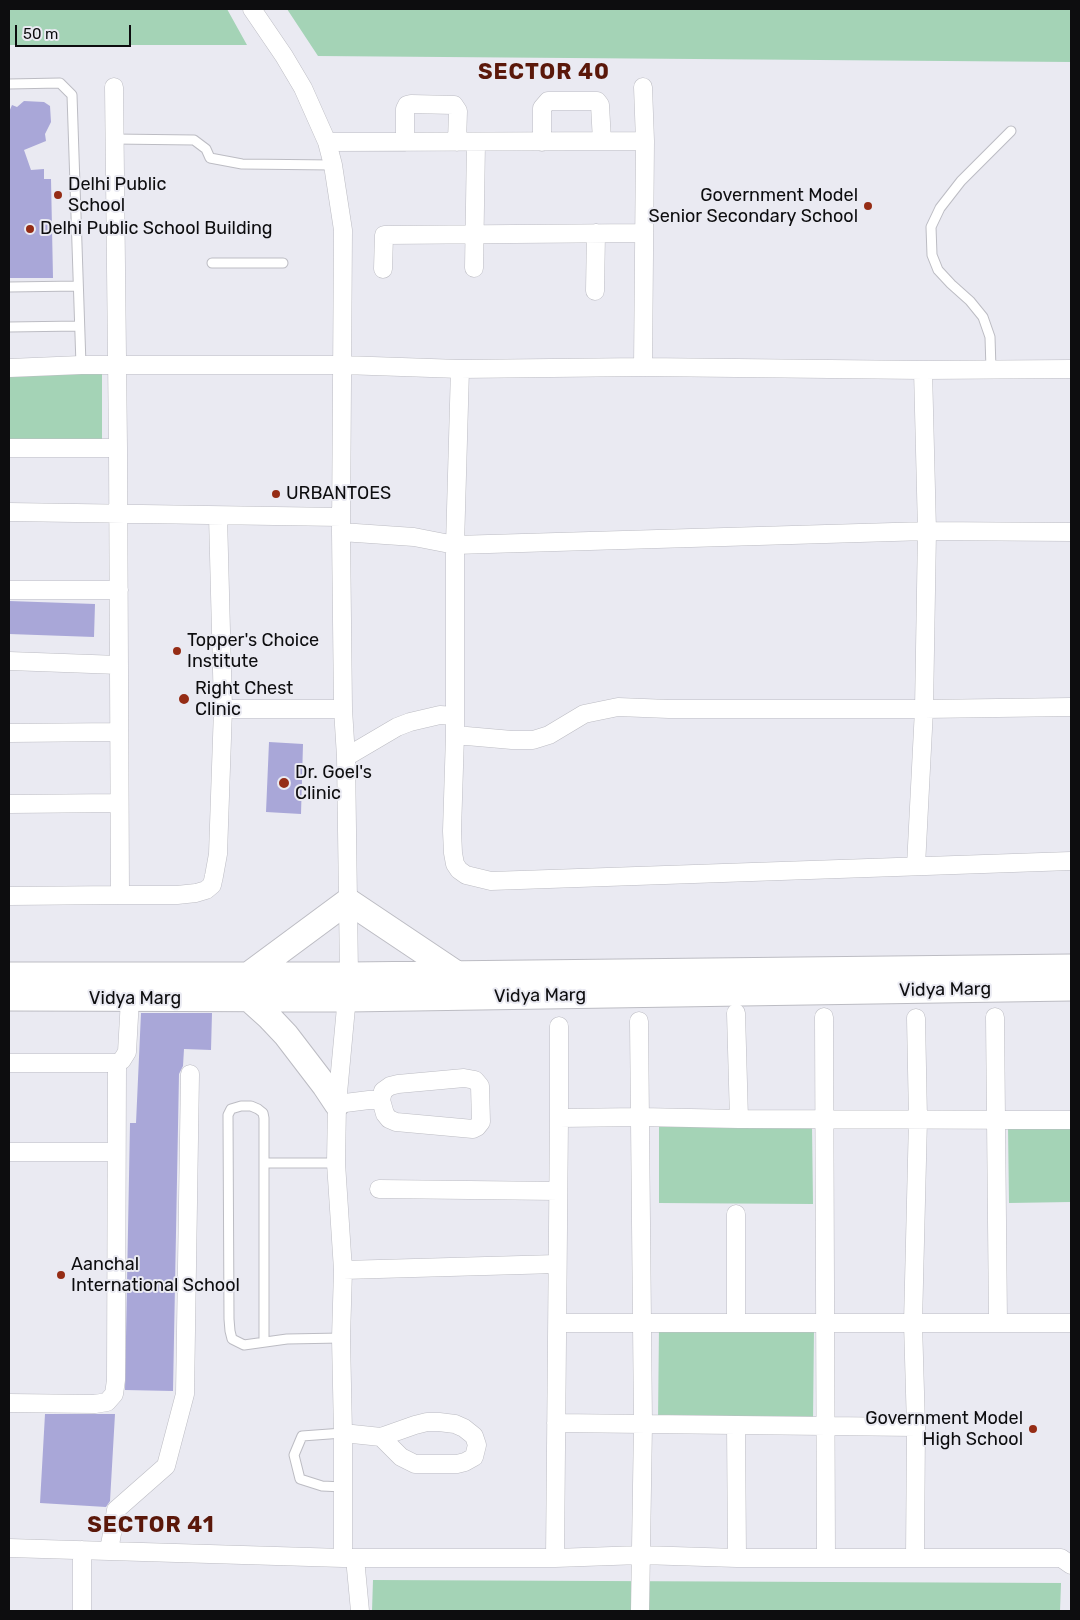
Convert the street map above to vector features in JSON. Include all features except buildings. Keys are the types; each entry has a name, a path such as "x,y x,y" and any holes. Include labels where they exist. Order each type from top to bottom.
{"main road":[{"path":"337,1104 248,987 348,901 457,974"},
{"name":"Vidya Marg","path":"9,998 130,998 349,975 1071,967"},
{"name":"Vidya Marg","path":"9,975 248,987 348,999 1071,988"}],"street":[{"path":"252,9 303,88 326,142 333,166 343,230 341,524 349,975 337,1104 336,1163 344,1270 341,1338 344,1433 343,1487 349,1558 360,1611"},
{"path":"642,87 645,141 643,367"},
{"path":"114,88 120,896"},
{"path":"542,142 542,108 548,101 597,101 600,105 602,141"},
{"path":"405,142 405,109 407,105 411,104 454,105 458,111 457,142"},
{"path":"326,142 645,141"},
{"path":"474,268 476,142"},
{"path":"595,291 596,233"},
{"path":"383,270 384,235 643,233"},
{"path":"9,368 81,365 343,365 460,369 643,367 923,370 1071,369"},
{"path":"460,369 454,545 455,735 453,853 455,864 459,870 466,875 491,881 1071,861"},
{"path":"916,866 924,709 927,531 923,370"},
{"path":"9,448 118,448"},
{"path":"9,512 218,516 341,524 414,536 454,545 927,531 1071,532"},
{"path":"9,896 177,895 196,893 206,890 212,885 218,854 223,709 218,516"},
{"path":"9,590 118,590"},
{"path":"9,661 119,665"},
{"path":"455,735 533,740 549,735 584,714 618,707 669,709 924,709 1071,707"},
{"path":"223,709 343,709"},
{"path":"346,757 396,727 440,715 455,716"},
{"path":"9,733 119,732"},
{"path":"9,804 119,803"},
{"path":"9,1063 117,1063 122,1060 127,1052 130,998"},
{"path":"736,1013 739,1119"},
{"path":"824,1016 826,1119 826,1558"},
{"path":"995,1017 998,1323"},
{"path":"915,1558 916,1427 913,1323 918,1119 916,1018"},
{"path":"639,1021 643,1323 640,1611"},
{"path":"555,1558 559,1026"},
{"path":"9,1403 95,1404 107,1402 114,1394 116,1380 117,1063"},
{"path":"109,1551 116,1510 166,1466 185,1394 190,1074"},
{"path":"464,1078 475,1080 480,1086 481,1122 478,1127 473,1129 396,1122 384,1114 381,1100 383,1091 390,1086 398,1084 464,1078"},
{"path":"337,1104 381,1100"},
{"path":"559,1118 1071,1120"},
{"path":"9,1152 116,1152"},
{"path":"379,1189 558,1191"},
{"path":"736,1214 736,1323"},
{"path":"344,1270 557,1264"},
{"path":"558,1323 1071,1323"},
{"path":"344,1433 381,1437 414,1425 439,1422 454,1424 464,1428 474,1436 477,1446 474,1457 465,1462 457,1464 415,1464 401,1457 381,1437"},
{"path":"556,1423 916,1427"},
{"path":"736,1425 737,1558"},
{"path":"9,1548 349,1558 641,1556 737,1558 1062,1558 1071,1565"},
{"path":"82,1550 82,1611"}],"lane":[{"path":"9,84 60,83 72,95 81,365"},
{"path":"991,370 990,337 983,317 970,301 938,270 932,255 931,227 940,208 961,181 1011,132"},
{"path":"114,139 194,140 206,149 210,158 242,164 333,166"},
{"path":"212,262 283,263"},
{"path":"9,287 78,286"},
{"path":"9,326 79,326"},
{"path":"264,1342 263,1113 251,1106 241,1106 231,1109 228,1115 227,1171 230,1331 232,1340 244,1346 286,1339 341,1338"},
{"path":"264,1163 336,1163"},
{"path":"343,1487 322,1486 300,1479 294,1455 302,1436 344,1433"}],"green space":[{"path":"9,9 227,9 247,45 9,45"},
{"path":"287,9 1071,9 1071,62 318,56"},
{"path":"9,364 102,365 102,442 9,441"},
{"path":"659,1126 812,1127 813,1204 659,1203"},
{"path":"1071,1126 1071,1202 1009,1203 1008,1127"},
{"path":"659,1327 814,1329 813,1421 658,1420"},
{"path":"373,1580 1061,1583 1060,1611 372,1611"}],"place":[{"name":"Delhi Public School","path":"58,195"},
{"name":"Government Model Senior Secondary School","path":"868,206"},
{"name":"Delhi Public School Building","path":"30,229"},
{"name":"URBANTOES","path":"276,494"},
{"name":"Topper's Choice Institute","path":"177,651"},
{"name":"Right Chest Clinic","path":"184,699"},
{"name":"Dr. Goel's Clinic","path":"284,783"},
{"name":"Aanchal International School","path":"61,1275"},
{"name":"Government Model High School","path":"1033,1429"}],"district":[{"name":"SECTOR 40","path":"544,73"},
{"name":"SECTOR 41","path":"151,1526"}]}
